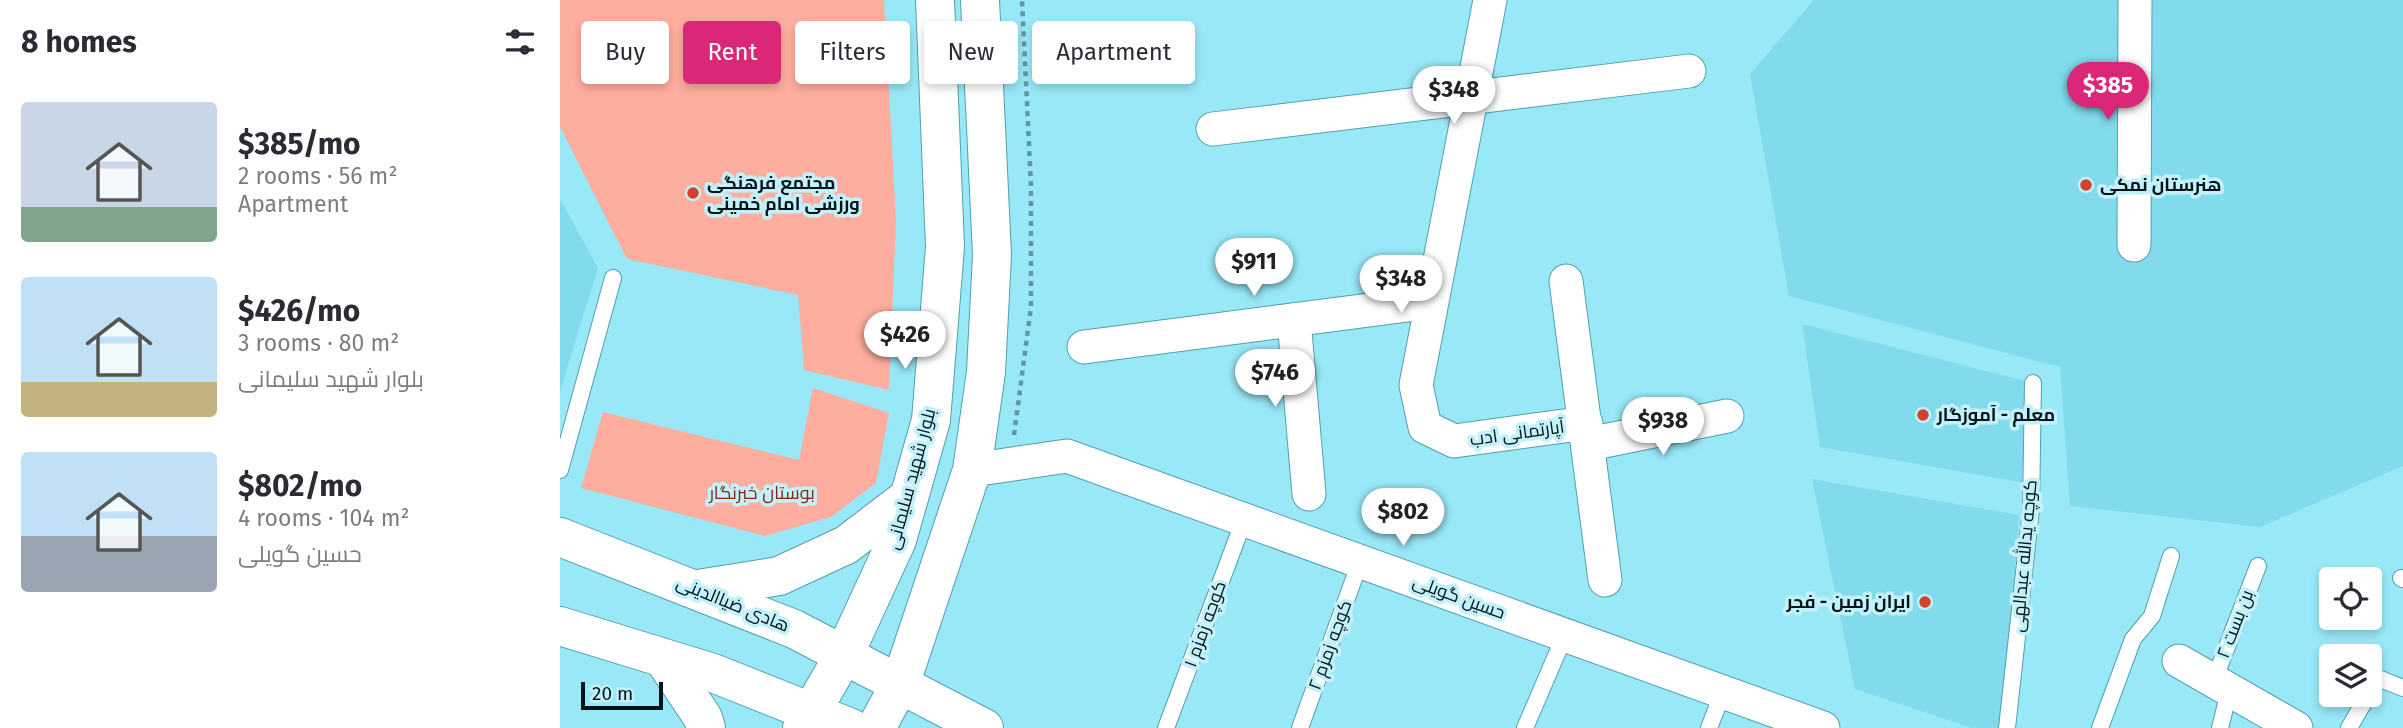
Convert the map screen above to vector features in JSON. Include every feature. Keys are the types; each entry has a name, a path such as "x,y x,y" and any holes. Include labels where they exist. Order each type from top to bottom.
{"main road":[{"name":"بلوار شهید سلیمانی","path":"807,719 844,654 897,540 931,420 945,247 935,0"},
{"path":"876,728 901,682 972,470 986,372 992,255 980,0"},
{"path":"698,589 779,576 846,545 909,497"},
{"name":"هادی ضیاالدینی","path":"560,537 794,629 901,682 984,728"},
{"path":"560,626 663,658 807,719 852,728"},
{"path":"663,658 703,718 706,728"}],"street":[{"name":"آپارتمانی ادب","path":"1490,0 1416,385 1425,427 1454,441 1587,434"},
{"path":"2134,245 2135,0"},
{"path":"1213,129 1689,71"},
{"path":"1566,281 1605,580"},
{"path":"1084,347 1431,302"},
{"path":"1294,320 1309,494"},
{"path":"1587,434 1727,416"},
{"name":"حسین گویلی","path":"972,470 1067,456 1823,728"},
{"path":"2179,661 2296,728"}],"lane":[{"path":"560,470 613,278"},
{"name":"کوچه یدالله عبدالهی","path":"2007,728 2031,509 2033,383"},
{"name":"کوچه زمزم ۱","path":"1166,728 1244,520"},
{"path":"2100,728 2133,639 2152,616 2171,556"},
{"name":"کوچه زمزم ۲","path":"1300,728 1360,562"},
{"name":"بن بست ۲","path":"2220,728 2221,687 2258,566"},
{"path":"1525,728 1565,635"},
{"path":"2382,680 2403,688"},
{"path":"1709,728 1723,692"},
{"path":"2348,728 2361,707"}],"shaded area":[{"name":"هنرستان نمکی","path":"1814,0 2403,0 2403,466 2260,527 2070,506 2060,367 1789,296 1750,74"},
{"path":"560,199 598,268 560,391"},
{"name":"معلم - آموزگار","path":"1802,324 2033,383 2026,483 1820,447"},
{"name":"ایران زمین - فجر","path":"1812,479 2019,515 2004,728 1972,728 1855,689"}],"green space":[{"path":"560,0 884,0 885,21 795,21 795,84 889,84 896,220 889,390 804,370 798,295 627,259 560,127"},
{"name":"بوستان خبرنگار","path":"813,388 889,413 876,483 831,517 765,536 581,488 603,412 799,460"}],"place":[{"name":"هنرستان نمکی","path":"2086,185"},
{"name":"مجتمع فرهنگی ورزشی امام خمینی","path":"693,193"},
{"name":"معلم - آموزگار","path":"1923,415"},
{"name":"ایران زمین - فجر","path":"1925,602"}]}
